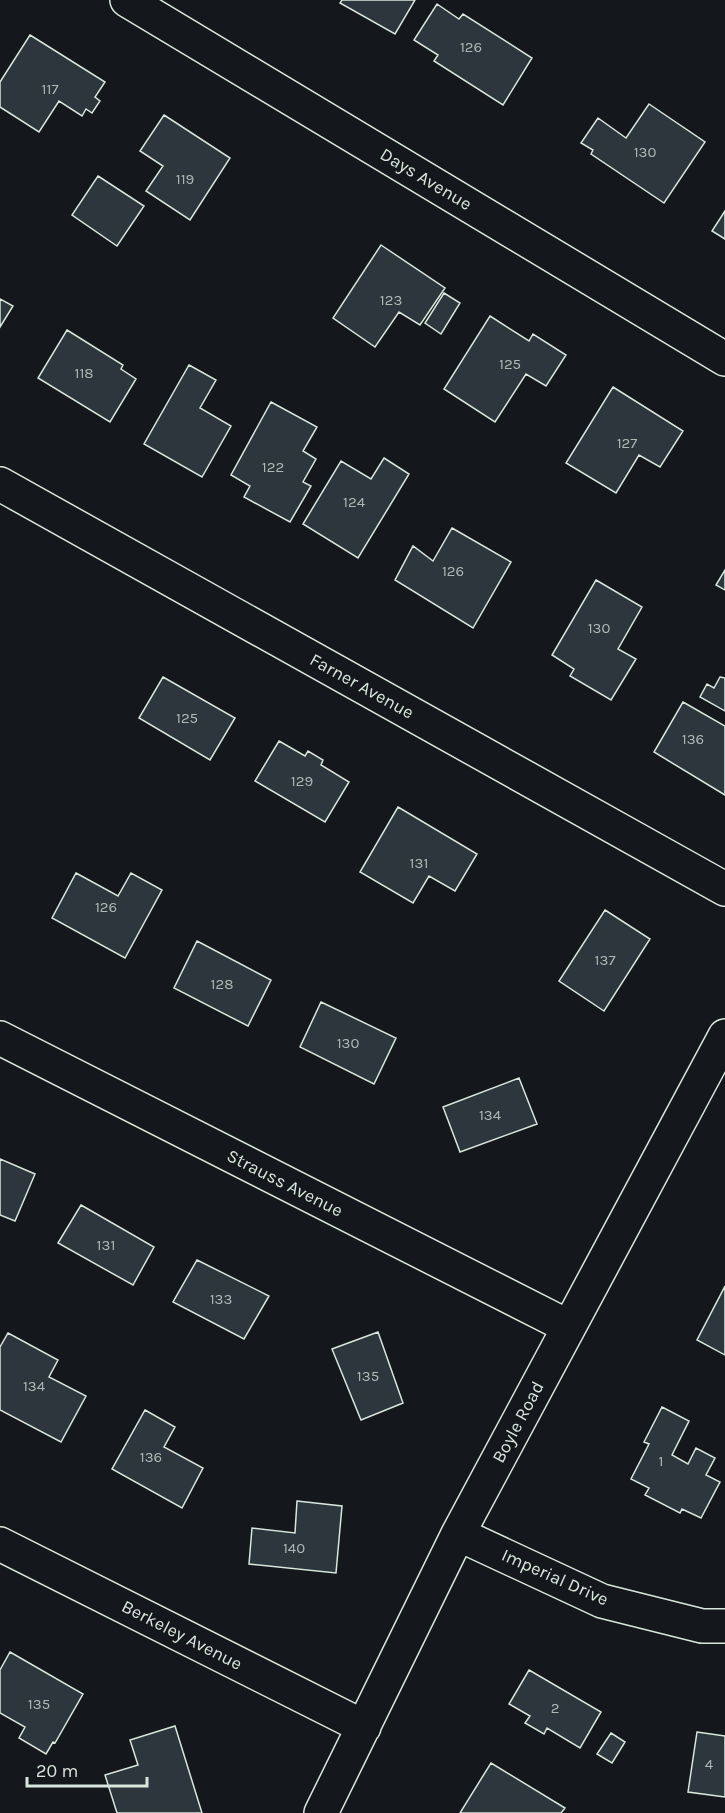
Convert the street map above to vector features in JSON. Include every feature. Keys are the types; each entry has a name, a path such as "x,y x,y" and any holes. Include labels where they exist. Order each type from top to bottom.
{"street":[{"name":"Days Avenue","path":"127,0 725,359"},
{"name":"Farner Avenue","path":"0,484 725,889"},
{"name":"Boyle Road","path":"321,1813 458,1534 725,1036"},
{"name":"Strauss Avenue","path":"0,1038 569,1327"},
{"name":"Imperial Drive","path":"458,1534 603,1601 702,1626 725,1626"},
{"name":"Berkeley Avenue","path":"0,1544 364,1727"}],"building":[{"path":"342,0 415,0 395,34 340,3"},
{"path":"437,4 459,19 463,14 532,58 503,105 434,61 438,55 414,40"},
{"path":"30,35 105,82 95,97 100,101 92,113 86,109 82,116 59,101 39,132 0,107 0,82"},
{"path":"649,104 705,142 664,203 591,154 593,150 581,143 598,118 626,138"},
{"path":"164,115 230,158 190,220 146,191 163,166 140,151"},
{"path":"98,176 144,206 117,246 72,215"},
{"path":"725,211 725,239 712,231"},
{"path":"381,245 445,288 420,325 399,312 375,347 333,318"},
{"path":"444,293 460,303 441,334 425,323"},
{"path":"0,299 13,306 0,327"},
{"path":"490,316 529,341 533,334 566,355 546,386 526,374 495,422 444,389"},
{"path":"67,330 123,365 121,369 136,379 110,422 38,378"},
{"path":"189,365 216,380 200,408 231,426 202,477 144,444"},
{"path":"613,387 683,431 660,467 639,455 616,493 566,463"},
{"path":"271,402 317,427 303,451 316,459 303,482 311,486 290,522 244,497 250,486 231,475"},
{"path":"384,458 409,474 358,558 303,524 341,461 371,479"},
{"path":"452,528 511,562 473,628 395,580 413,546 433,561"},
{"path":"725,570 725,590 716,585"},
{"path":"596,580 642,607 618,649 636,659 611,700 570,676 574,669 552,655"},
{"path":"163,677 235,718 210,760 139,718"},
{"path":"720,677 725,678 725,711 700,697 707,684 714,688"},
{"path":"683,702 725,726 725,795 654,752"},
{"path":"279,741 305,756 308,751 323,760 321,765 349,782 325,822 255,781"},
{"path":"398,807 477,854 455,891 429,876 413,903 360,872"},
{"path":"76,873 118,896 131,873 162,890 125,958 52,918"},
{"path":"605,910 650,939 604,1011 559,981"},
{"path":"197,941 271,980 248,1026 174,988"},
{"path":"321,1002 396,1038 374,1084 300,1047"},
{"path":"519,1078 537,1124 460,1152 443,1107"},
{"path":"0,1159 35,1174 15,1221 0,1215"},
{"path":"81,1205 154,1247 133,1285 58,1243"},
{"path":"197,1260 269,1296 244,1339 173,1302"},
{"path":"725,1286 725,1355 697,1340"},
{"path":"378,1332 403,1403 361,1420 332,1349"},
{"path":"8,1333 58,1360 49,1377 86,1396 61,1442 0,1410 0,1347"},
{"path":"662,1407 689,1421 672,1455 688,1464 696,1448 715,1458 706,1475 720,1482 701,1518 682,1509 680,1513 645,1495 649,1488 631,1479 649,1444 644,1442"},
{"path":"145,1410 175,1427 164,1447 203,1468 182,1508 112,1469"},
{"path":"297,1501 342,1506 336,1573 249,1564 252,1528 295,1533"},
{"path":"10,1652 83,1694 55,1743 53,1742 46,1754 19,1738 25,1727 0,1713 0,1670"},
{"path":"529,1670 601,1712 580,1748 547,1728 544,1734 525,1723 530,1716 509,1704"},
{"path":"175,1726 202,1813 117,1813 105,1775 138,1765 130,1740"},
{"path":"697,1732 725,1736 725,1797 688,1792"},
{"path":"611,1733 625,1742 612,1763 597,1754"},
{"path":"491,1763 565,1808 561,1813 460,1813"}]}
